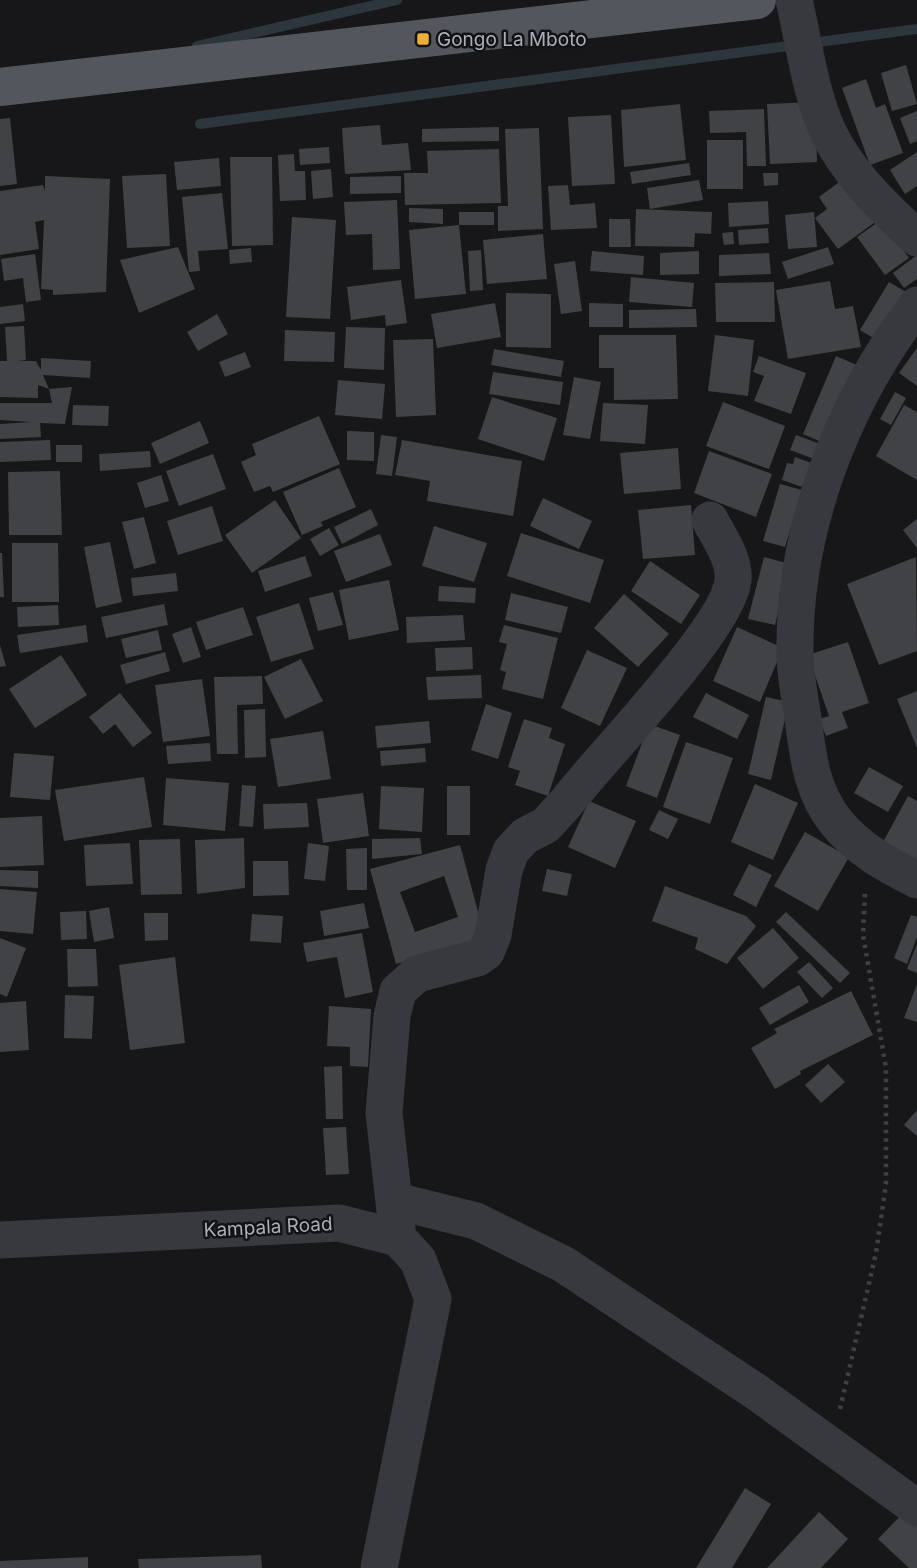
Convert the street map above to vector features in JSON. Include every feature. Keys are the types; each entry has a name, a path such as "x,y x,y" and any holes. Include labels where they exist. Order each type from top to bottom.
{"main road":[{"path":"0,87 757,0"}],"street":[{"path":"794,0 820,106 834,143 856,176 917,238"},
{"path":"917,305 861,392 827,472 804,544 796,602 794,657 811,778 835,820 866,853 917,880"},
{"path":"379,1568 433,1299 418,1260 398,1238 396,1201 384,1113 392,1016 398,991 417,974 477,958 486,952 493,935 511,851 525,836 546,825 566,803 718,619 734,579 732,562 710,520"},
{"path":"396,1201 476,1221 563,1264 832,1445 917,1508"},
{"name":"Kampala Road","path":"0,1240 339,1223 398,1238"}],"path":[{"path":"832,1445 876,1252 886,1184 886,1068 863,935 866,853"}],"building":[{"path":"906,65 917,104 892,111 881,73"},
{"path":"866,79 876,108 885,104 903,153 870,165 842,88"},
{"path":"815,102 817,162 770,164 767,104"},
{"path":"680,104 686,160 624,167 621,110"},
{"path":"764,109 766,166 747,166 746,132 710,133 709,111"},
{"path":"917,111 917,141 910,144 900,118"},
{"path":"611,115 615,184 572,186 568,117"},
{"path":"10,118 17,184 0,186 0,119"},
{"path":"380,125 382,145 408,143 411,170 345,174 342,128"},
{"path":"499,127 499,141 422,142 422,129"},
{"path":"539,128 543,229 498,231 498,206 508,206 505,129"},
{"path":"707,140 743,140 743,189 707,189"},
{"path":"329,147 330,163 300,165 299,149"},
{"path":"499,149 501,203 405,205 404,173 428,173 427,151"},
{"path":"917,152 917,186 905,194 890,170"},
{"path":"294,154 295,171 305,171 306,200 280,201 278,155"},
{"path":"230,157 272,157 273,245 232,246"},
{"path":"219,158 221,186 177,190 174,162"},
{"path":"689,163 691,175 632,184 630,172"},
{"path":"331,169 333,197 313,199 311,171"},
{"path":"763,173 778,173 778,185 764,186"},
{"path":"166,174 170,246 127,248 122,176"},
{"path":"45,176 110,179 106,292 53,295 53,290 41,289 44,220 35,222 39,249 0,255 0,191 43,185 45,191"},
{"path":"401,176 401,193 350,194 350,177"},
{"path":"846,177 878,220 838,249 815,218 827,209 819,197"},
{"path":"699,180 703,200 650,209 647,188"},
{"path":"568,185 570,205 595,203 597,228 551,230 548,186"},
{"path":"222,193 228,249 198,251 200,271 189,272 182,197"},
{"path":"397,200 400,269 373,270 372,234 346,235 344,202"},
{"path":"768,201 769,224 729,227 728,203"},
{"path":"409,208 443,209 443,224 409,222"},
{"path":"636,209 712,212 711,234 695,233 694,247 635,246"},
{"path":"459,212 494,212 494,225 459,225"},
{"path":"814,212 817,247 788,249 785,215"},
{"path":"292,217 336,220 330,319 286,317"},
{"path":"609,219 630,219 631,247 609,247"},
{"path":"881,220 909,258 885,275 857,237"},
{"path":"459,225 466,294 415,299 409,230"},
{"path":"768,228 769,243 739,245 738,230"},
{"path":"733,232 734,244 724,245 722,233"},
{"path":"543,234 547,279 487,284 483,240"},
{"path":"178,247 195,289 139,313 120,260"},
{"path":"828,247 834,264 788,279 782,262"},
{"path":"251,248 252,262 230,264 229,250"},
{"path":"481,250 483,290 470,291 468,251"},
{"path":"592,251 644,256 643,275 590,271"},
{"path":"699,251 699,274 660,275 660,253"},
{"path":"769,253 771,274 719,276 719,255"},
{"path":"35,254 41,300 26,302 23,278 4,281 1,259"},
{"path":"917,255 917,279 904,288 893,273"},
{"path":"575,261 582,311 561,314 554,264"},
{"path":"631,277 694,283 692,307 629,302"},
{"path":"401,280 407,323 386,326 385,315 351,320 347,287"},
{"path":"830,281 835,309 853,306 861,347 788,359 776,290"},
{"path":"774,282 775,322 716,322 715,283"},
{"path":"889,282 908,293 880,342 860,330"},
{"path":"506,293 551,294 551,348 506,347"},
{"path":"495,303 501,337 437,348 431,314"},
{"path":"589,303 623,304 623,327 589,327"},
{"path":"23,304 25,321 0,324 0,307"},
{"path":"696,309 697,327 629,328 629,310"},
{"path":"217,314 228,334 198,351 187,332"},
{"path":"24,326 26,360 18,361 36,361 41,370 41,358 91,361 90,378 43,375 49,389 38,385 38,398 0,397 0,361 7,361 5,327"},
{"path":"346,327 385,328 384,370 344,368"},
{"path":"285,330 335,332 334,362 284,361"},
{"path":"599,335 676,335 678,399 614,400 614,368 599,368"},
{"path":"715,335 754,340 748,396 708,391"},
{"path":"433,339 436,415 396,417 393,340"},
{"path":"917,348 917,386 899,373"},
{"path":"494,349 564,361 561,377 491,365"},
{"path":"245,352 251,367 225,377 219,362"},
{"path":"759,356 806,373 791,414 754,401 764,376 753,372"},
{"path":"836,356 859,366 826,444 803,434"},
{"path":"493,372 563,382 560,405 489,394"},
{"path":"574,377 601,382 590,439 563,435"},
{"path":"338,380 385,384 382,419 335,415"},
{"path":"72,387 65,424 40,423 41,437 0,439 0,424 32,422 0,420 0,403 52,403 49,389"},
{"path":"895,392 906,398 891,425 880,419"},
{"path":"492,397 557,418 544,461 478,439"},
{"path":"723,402 785,426 769,469 706,446"},
{"path":"603,403 648,405 645,444 600,441"},
{"path":"73,405 109,406 108,426 72,425"},
{"path":"904,405 917,412 917,480 876,456"},
{"path":"319,416 340,464 273,492 270,486 254,492 241,462 256,455 252,444"},
{"path":"200,421 209,443 160,464 151,443"},
{"path":"347,431 374,432 374,461 347,460"},
{"path":"381,435 397,437 392,476 376,474"},
{"path":"796,435 823,445 817,460 790,450"},
{"path":"50,440 51,460 0,462 0,442"},
{"path":"402,440 522,461 513,516 427,501 430,481 395,475"},
{"path":"56,445 82,445 82,462 56,462"},
{"path":"678,448 681,489 624,494 620,453"},
{"path":"150,451 151,467 100,471 99,454"},
{"path":"709,451 772,474 756,517 694,493"},
{"path":"213,454 226,489 179,506 166,471"},
{"path":"795,457 822,467 814,491 782,480 787,463 793,464"},
{"path":"339,468 356,507 321,522 323,526 302,535 283,492"},
{"path":"60,471 62,535 9,535 8,472"},
{"path":"161,475 169,501 145,508 137,483"},
{"path":"780,484 802,490 785,547 763,541"},
{"path":"543,498 592,521 579,549 530,526"},
{"path":"275,500 301,538 252,573 225,535"},
{"path":"691,505 695,555 643,559 638,510"},
{"path":"212,506 223,541 178,555 167,521"},
{"path":"371,509 378,525 342,544 334,527"},
{"path":"144,517 156,563 134,569 122,522"},
{"path":"917,519 917,548 903,530"},
{"path":"434,526 487,543 474,582 422,566"},
{"path":"329,528 339,545 320,556 310,539"},
{"path":"521,533 604,560 590,603 507,576"},
{"path":"380,534 392,565 346,582 334,551"},
{"path":"110,542 122,602 96,608 84,547"},
{"path":"12,543 58,543 59,602 12,602"},
{"path":"2,553 4,597 0,597"},
{"path":"305,556 312,576 265,592 258,571"},
{"path":"764,557 790,564 775,625 748,619"},
{"path":"916,557 917,651 879,665 847,584"},
{"path":"650,561 700,595 681,624 631,591"},
{"path":"176,573 178,591 133,596 131,578"},
{"path":"389,580 399,630 349,640 339,590"},
{"path":"439,586 476,588 475,603 438,601"},
{"path":"333,592 343,625 318,631 309,598"},
{"path":"511,593 568,607 561,633 505,620"},
{"path":"624,594 669,634 638,667 594,628"},
{"path":"299,603 314,649 271,662 256,617"},
{"path":"164,604 168,625 106,638 101,617"},
{"path":"58,605 59,625 18,627 17,607"},
{"path":"243,607 253,635 206,650 196,622"},
{"path":"463,615 465,640 407,643 406,617"},
{"path":"86,625 88,642 20,653 17,635"},
{"path":"504,625 558,638 543,699 502,689 506,672 500,670 507,644 499,642"},
{"path":"191,627 201,657 183,663 172,634"},
{"path":"737,627 783,648 760,702 713,681"},
{"path":"158,630 162,650 126,658 121,639"},
{"path":"848,642 869,703 842,712 848,728 826,736 819,719 829,716 808,655"},
{"path":"0,645 6,666 0,667"},
{"path":"472,647 473,669 436,671 435,648"},
{"path":"587,650 627,668 600,726 561,708"},
{"path":"165,652 170,671 126,684 120,665"},
{"path":"61,655 87,695 35,728 9,689"},
{"path":"301,659 323,701 285,719 264,677"},
{"path":"481,675 482,698 428,700 426,677"},
{"path":"262,676 263,704 237,705 238,754 217,754 214,677"},
{"path":"202,679 210,736 163,742 155,685"},
{"path":"917,691 917,748 897,699"},
{"path":"120,693 152,733 133,747 115,724 103,734 89,717"},
{"path":"706,693 749,715 737,739 693,717"},
{"path":"766,697 789,702 771,780 748,774"},
{"path":"486,704 512,713 498,759 471,750"},
{"path":"265,709 266,757 245,758 244,710"},
{"path":"524,719 552,728 549,738 565,744 548,796 515,785 520,771 508,767"},
{"path":"429,721 431,743 377,748 375,726"},
{"path":"649,724 680,735 657,798 626,786"},
{"path":"323,731 331,779 278,787 270,739"},
{"path":"686,742 733,758 710,824 663,807"},
{"path":"210,743 211,761 168,764 166,746"},
{"path":"425,748 426,762 381,766 380,751"},
{"path":"14,753 54,756 50,800 10,797"},
{"path":"869,767 903,786 888,812 854,793"},
{"path":"144,777 152,827 64,841 55,790"},
{"path":"166,778 229,783 225,831 163,825"},
{"path":"755,784 798,803 773,860 731,842"},
{"path":"242,785 256,786 253,827 239,826"},
{"path":"381,786 424,788 422,832 379,829"},
{"path":"447,786 470,786 470,835 447,835"},
{"path":"363,793 369,836 323,843 317,799"},
{"path":"908,796 917,801 917,861 883,842"},
{"path":"589,801 636,821 615,868 568,847"},
{"path":"307,803 309,827 264,829 263,804"},
{"path":"659,810 678,819 668,839 649,830"},
{"path":"42,816 44,865 0,867 0,818"},
{"path":"805,832 849,857 818,911 774,886"},
{"path":"244,838 245,888 197,894 195,840"},
{"path":"420,838 422,854 372,859 372,839"},
{"path":"180,839 182,894 141,895 139,840"},
{"path":"130,843 133,884 86,886 84,845"},
{"path":"308,843 329,846 325,881 304,879"},
{"path":"460,845 486,941 396,964 370,869","holes":["444,876 458,917 415,932 400,892"]},
{"path":"367,848 367,890 347,890 346,849"},
{"path":"253,861 288,861 289,895 253,896"},
{"path":"749,864 772,875 756,907 733,895"},
{"path":"547,869 572,874 567,896 542,891"},
{"path":"0,870 38,871 38,888 0,886"},
{"path":"665,886 746,916 756,926 727,964 695,949 698,938 652,921"},
{"path":"0,889 37,892 33,934 0,931"},
{"path":"364,903 369,928 324,936 320,911"},
{"path":"109,907 114,938 94,942 89,911"},
{"path":"86,911 87,939 61,940 60,912"},
{"path":"786,912 850,973 840,983 776,922"},
{"path":"144,913 168,913 168,940 145,941"},
{"path":"252,914 283,916 281,943 250,941"},
{"path":"911,915 917,917 917,937 907,964 894,958"},
{"path":"773,928 799,958 763,989 737,958"},
{"path":"362,933 373,992 345,998 337,957 307,962 303,943"},
{"path":"0,938 26,948 7,997 0,994"},
{"path":"917,944 917,973 907,969"},
{"path":"67,949 96,949 98,986 68,987"},
{"path":"175,957 185,1043 130,1050 119,965"},
{"path":"809,962 833,988 822,998 797,972"},
{"path":"917,984 917,1022 904,1018"},
{"path":"799,985 809,1002 770,1025 759,1008"},
{"path":"851,991 873,1035 800,1071 801,1074 775,1089 751,1048 777,1033 774,1029"},
{"path":"65,995 94,996 92,1039 64,1038"},
{"path":"26,1001 29,1050 0,1052 0,1003"},
{"path":"329,1006 371,1009 368,1067 350,1066 350,1047 327,1046"},
{"path":"828,1064 845,1082 821,1103 805,1085"},
{"path":"342,1066 343,1119 326,1119 324,1067"},
{"path":"917,1110 917,1136 904,1125"},
{"path":"346,1127 349,1174 326,1175 323,1128"},
{"path":"745,1488 771,1504 732,1568 696,1568"},
{"path":"913,1503 917,1507 917,1568 909,1568 878,1539"},
{"path":"819,1512 848,1539 821,1568 767,1568"},
{"path":"261,1555 262,1568 139,1568 138,1559"},
{"path":"88,1557 88,1568 0,1568 0,1561"}],"waterway":[{"path":"197,46 397,0"},
{"path":"811,43 917,29"},
{"path":"200,124 796,45"}],"place":[{"name":"Gongo La Mboto","path":"423,39"}]}
